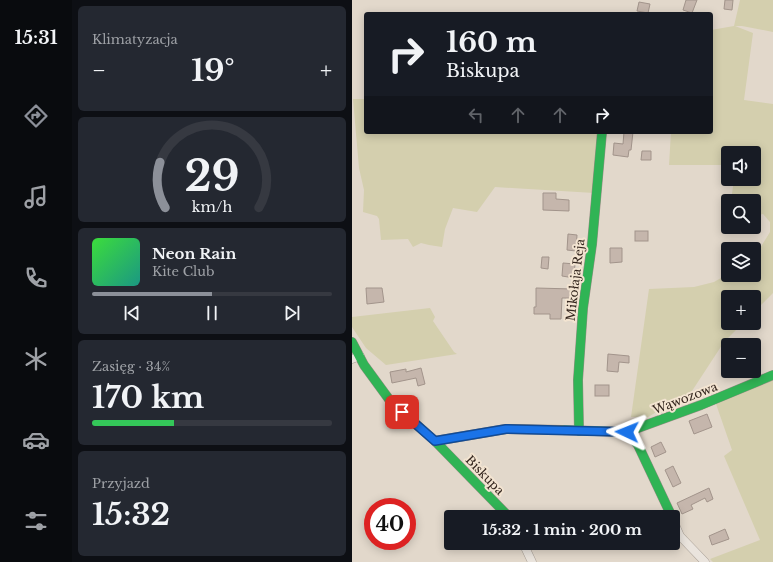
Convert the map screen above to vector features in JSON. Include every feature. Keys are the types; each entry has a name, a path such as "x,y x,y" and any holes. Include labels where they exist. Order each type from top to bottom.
{"street":[{"name":"Mikołaja Reja","path":"579,431 578,380 583,308 592,244 602,134"},
{"name":"Biskupa","path":"352,342 356,357 364,365 391,402 435,441 502,510"},
{"name":"Wąwozowa","path":"627,432 701,405 773,375"},
{"path":"435,441 506,429 627,432 638,445 669,510"},
{"path":"680,536 705,562"},
{"path":"526,550 532,562"}],"shaded area":[{"path":"740,0 773,0 773,32 735,26 753,33 744,100 773,104 773,293 761,305 761,290 721,290 721,330 736,330 728,338 721,338 721,347 692,391 648,417 631,417 649,289 694,287 714,282 721,278 721,282 761,282 761,247 770,232 770,222 763,214 761,214 761,194 732,194 733,186 761,186 761,146 721,146 721,165 669,165 671,134 713,134 713,30 734,26"},
{"path":"353,99 364,99 364,134 600,134 594,193 495,187 477,212 453,208 445,229 442,247 421,243 413,247 408,239 381,240 379,219 377,216 363,212 364,190 359,168"},
{"path":"430,308 435,317 433,321 454,352 457,354 386,365 366,348 352,327 352,317"},
{"path":"773,378 773,562 713,562 710,559 760,540 724,456 732,450 716,404"}],"building":[{"path":"686,0 697,0 692,12 683,10"},
{"path":"725,0 733,0 732,10 724,9"},
{"path":"639,2 650,4 648,12 637,11"},
{"path":"624,134 633,134 631,150 629,150 628,157 613,155 614,143 623,144"},
{"path":"642,151 651,151 651,160 641,160"},
{"path":"543,193 556,193 556,199 569,200 569,211 543,210"},
{"path":"635,231 648,231 648,241 635,241"},
{"path":"568,234 577,235 576,251 567,250"},
{"path":"610,248 622,248 622,262 610,263"},
{"path":"542,257 549,257 548,269 541,268"},
{"path":"563,263 575,264 574,278 562,276"},
{"path":"366,288 382,288 384,302 367,304"},
{"path":"536,288 573,289 573,298 562,298 561,319 550,319 550,314 534,314 534,307 536,307"},
{"path":"608,354 629,356 629,363 619,362 618,372 607,371"},
{"path":"421,368 425,384 418,386 416,378 392,383 390,372 406,369 406,372"},
{"path":"595,385 609,385 609,396 595,396"},
{"path":"707,414 712,427 694,434 689,421"},
{"path":"661,442 666,452 655,457 651,447"},
{"path":"673,466 681,483 673,487 665,470"},
{"path":"709,488 713,499 707,502 705,498 691,505 693,509 682,514 677,503"},
{"path":"725,529 729,539 712,545 709,536"}],"traffic: fast":[{"path":"579,431 578,380 583,308 592,244 602,134"},
{"path":"352,342 364,365 391,402 435,441 502,510"},
{"path":"627,432 701,405 773,375"},
{"path":"562,430 627,432 638,445 669,510"}],"traffic: slow":[{"path":"435,441 506,429 562,430"}],"route":[{"path":"402,412 435,441 506,429 627,432"}]}
